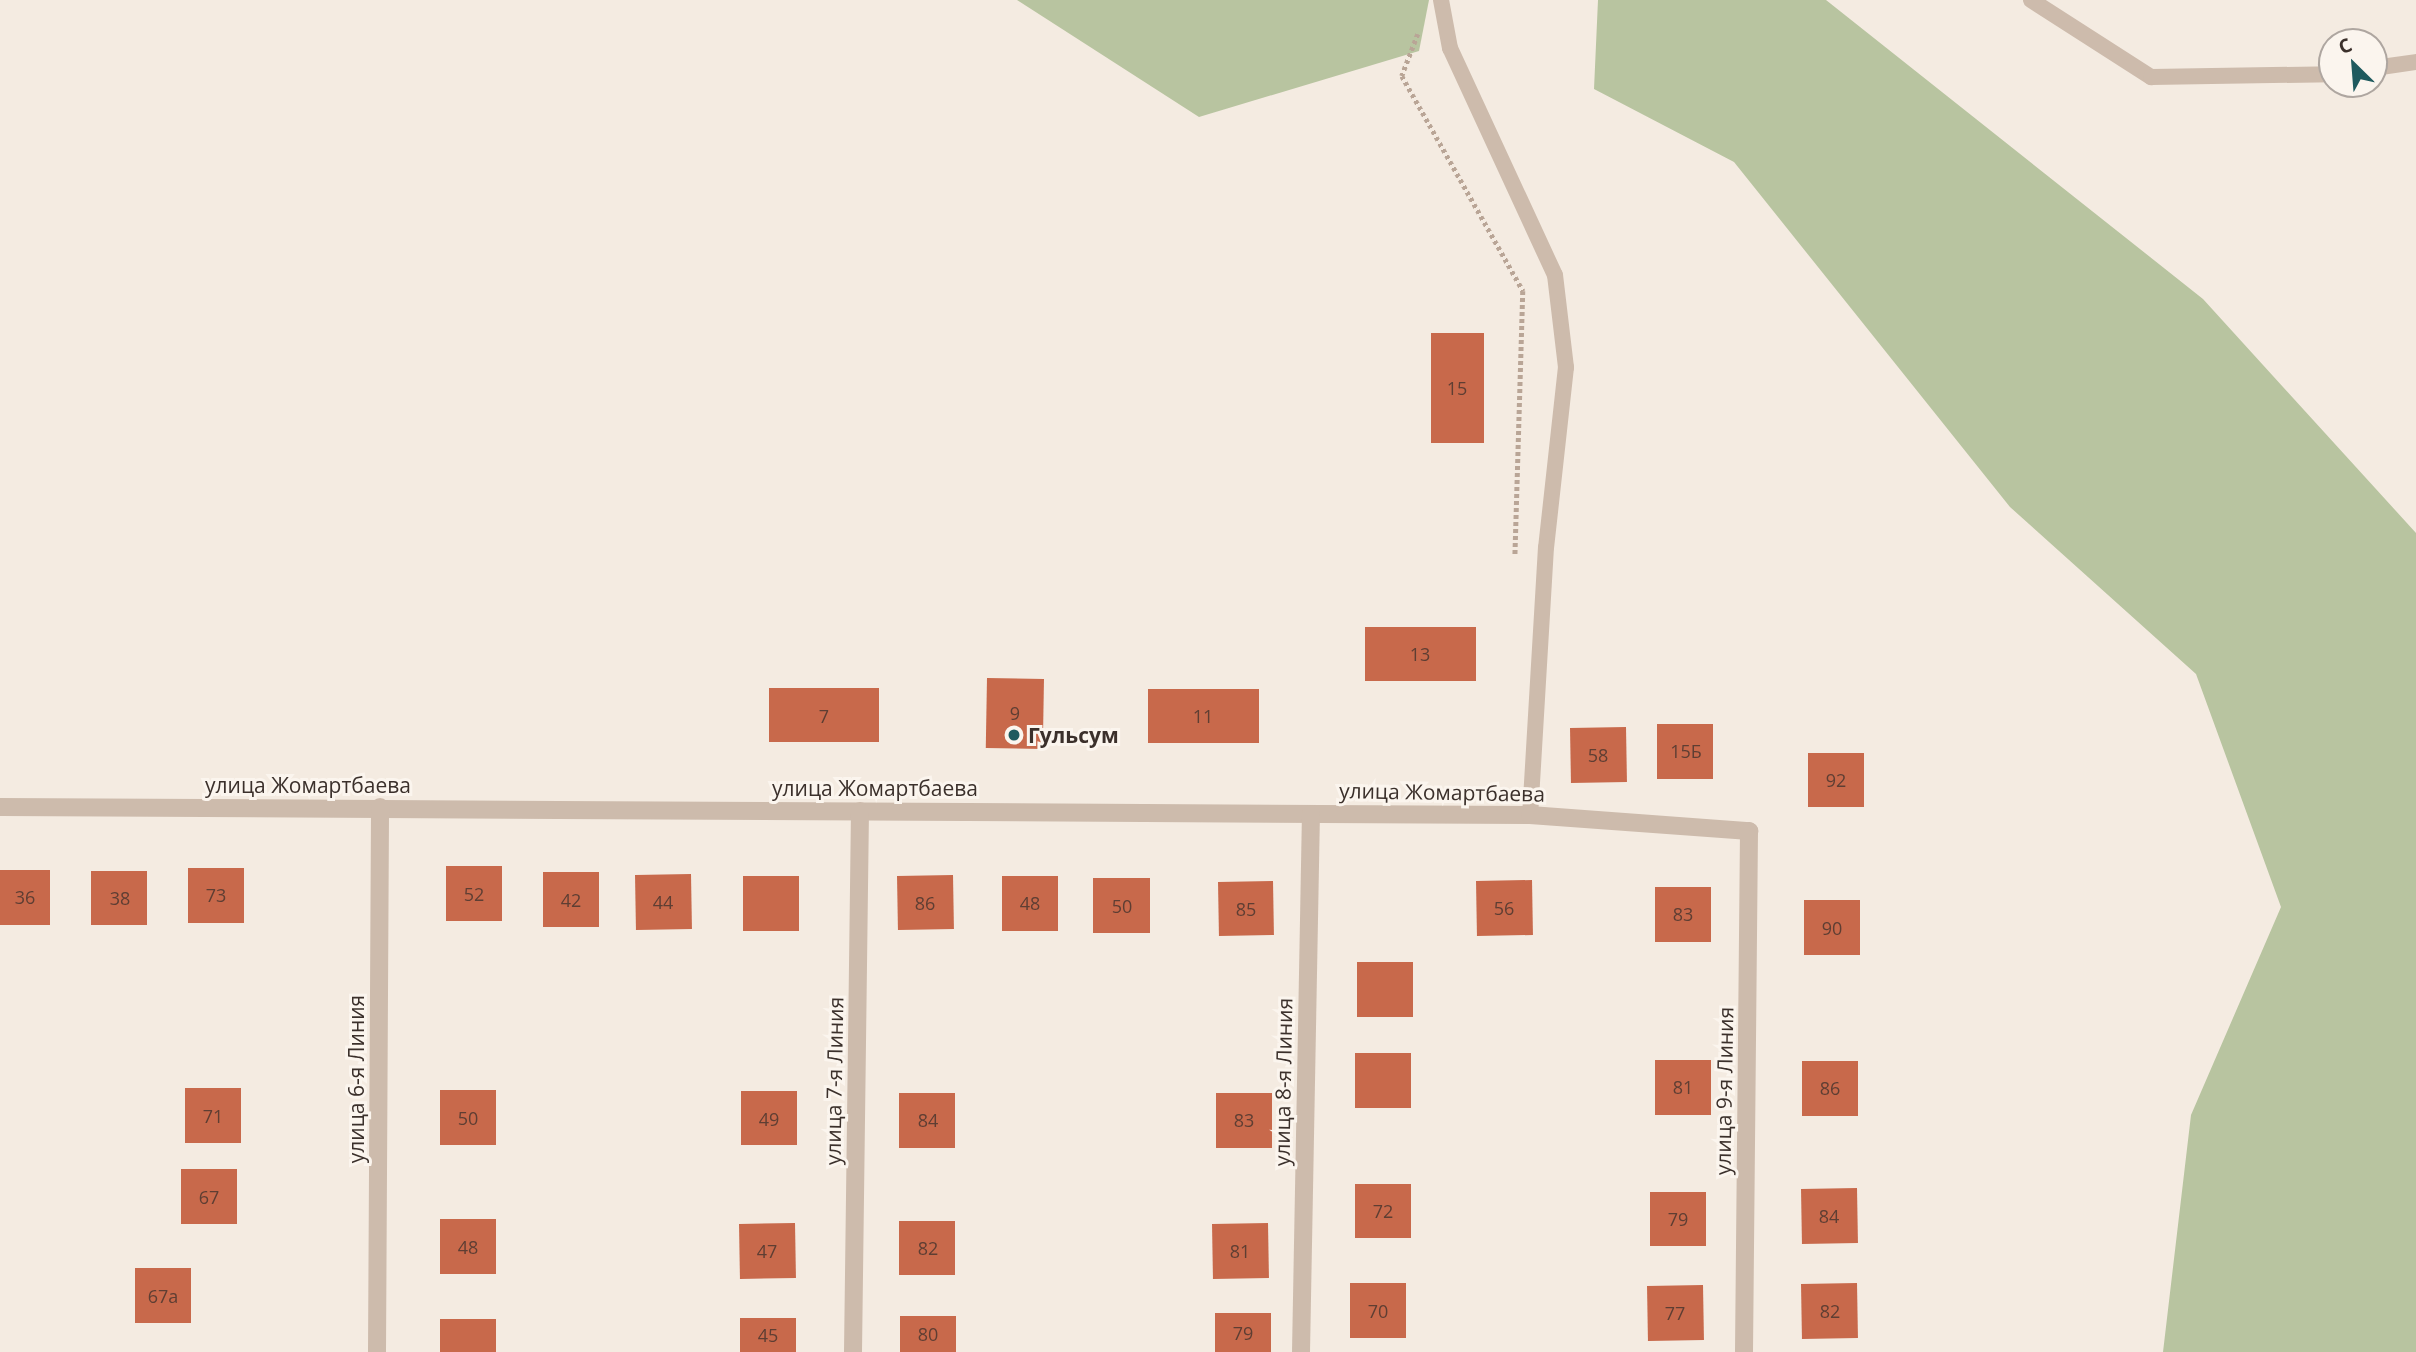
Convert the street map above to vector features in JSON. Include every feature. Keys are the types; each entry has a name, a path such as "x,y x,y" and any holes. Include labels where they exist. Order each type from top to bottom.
{"street":[{"name":"улица Жомартбаева","path":"0,807 1530,815 1749,831"},
{"name":"улица 6-я Линия","path":"377,1352 380,807"},
{"name":"улица 7-я Линия","path":"853,1352 860,811"},
{"name":"улица 8-я Линия","path":"1301,1352 1311,814"},
{"name":"улица 9-я Линия","path":"1744,1352 1749,831"}],"lane":[{"path":"1441,0 1450,48 1555,275 1566,367 1546,547 1530,815"},
{"path":"2031,0 2151,77 2318,74"},
{"path":"2388,66 2416,62"}],"path":[{"path":"1421,25 1402,76 1523,291 1515,567"}],"green space":[{"path":"1017,0 1429,0 1419,51 1199,117"},
{"path":"1598,0 1826,0 2203,299 2416,533 2416,1352 2163,1352 2191,1115 2281,907 2196,674 2010,507 1734,162 1594,89"}],"building":[{"path":"1431,333 1484,333 1484,443 1431,443"},
{"path":"1365,627 1476,627 1476,681 1365,681"},
{"path":"987,678 1044,679 1043,749 986,748"},
{"path":"769,688 879,688 879,742 769,742"},
{"path":"1148,689 1259,689 1259,743 1148,743"},
{"path":"1657,724 1713,724 1713,779 1657,779"},
{"path":"1626,727 1627,782 1571,783 1570,728"},
{"path":"1808,753 1864,753 1864,807 1808,807"},
{"path":"446,866 502,866 502,921 446,921"},
{"path":"188,868 244,868 244,923 188,923"},
{"path":"0,870 50,870 50,925 0,925"},
{"path":"91,871 147,871 147,925 91,925"},
{"path":"543,872 599,872 599,927 543,927"},
{"path":"691,874 692,929 636,930 635,875"},
{"path":"953,875 954,929 898,930 897,876"},
{"path":"743,876 799,876 799,931 743,931"},
{"path":"1002,876 1058,876 1058,931 1002,931"},
{"path":"1093,878 1150,878 1150,933 1093,933"},
{"path":"1532,880 1533,935 1477,936 1476,881"},
{"path":"1273,881 1274,935 1219,936 1218,882"},
{"path":"1655,887 1711,887 1711,942 1655,942"},
{"path":"1804,900 1860,900 1860,955 1804,955"},
{"path":"1357,962 1413,962 1413,1017 1357,1017"},
{"path":"1355,1053 1411,1053 1411,1108 1355,1108"},
{"path":"1655,1060 1711,1060 1711,1115 1655,1115"},
{"path":"1802,1061 1858,1061 1858,1116 1802,1116"},
{"path":"185,1088 241,1088 241,1143 185,1143"},
{"path":"440,1090 496,1090 496,1145 440,1145"},
{"path":"741,1091 797,1091 797,1145 741,1145"},
{"path":"899,1093 955,1093 955,1148 899,1148"},
{"path":"1216,1093 1272,1093 1272,1148 1216,1148"},
{"path":"181,1169 237,1169 237,1224 181,1224"},
{"path":"1355,1184 1411,1184 1411,1238 1355,1238"},
{"path":"1857,1188 1858,1243 1802,1244 1801,1189"},
{"path":"1650,1192 1706,1192 1706,1246 1650,1246"},
{"path":"440,1219 496,1219 496,1274 440,1274"},
{"path":"899,1221 955,1221 955,1275 899,1275"},
{"path":"795,1223 796,1278 740,1279 739,1224"},
{"path":"1268,1223 1269,1278 1213,1279 1212,1224"},
{"path":"135,1268 191,1268 191,1323 135,1323"},
{"path":"1350,1283 1406,1283 1406,1338 1350,1338"},
{"path":"1857,1283 1858,1338 1802,1339 1801,1284"},
{"path":"1703,1285 1704,1340 1648,1341 1647,1286"},
{"path":"1215,1313 1271,1313 1271,1352 1215,1352"},
{"path":"900,1316 956,1316 956,1352 900,1352"},
{"path":"740,1318 796,1318 796,1352 740,1352"},
{"path":"440,1319 496,1319 496,1352 440,1352"}],"place":[{"name":"Гульсум","path":"1014,735"}]}
